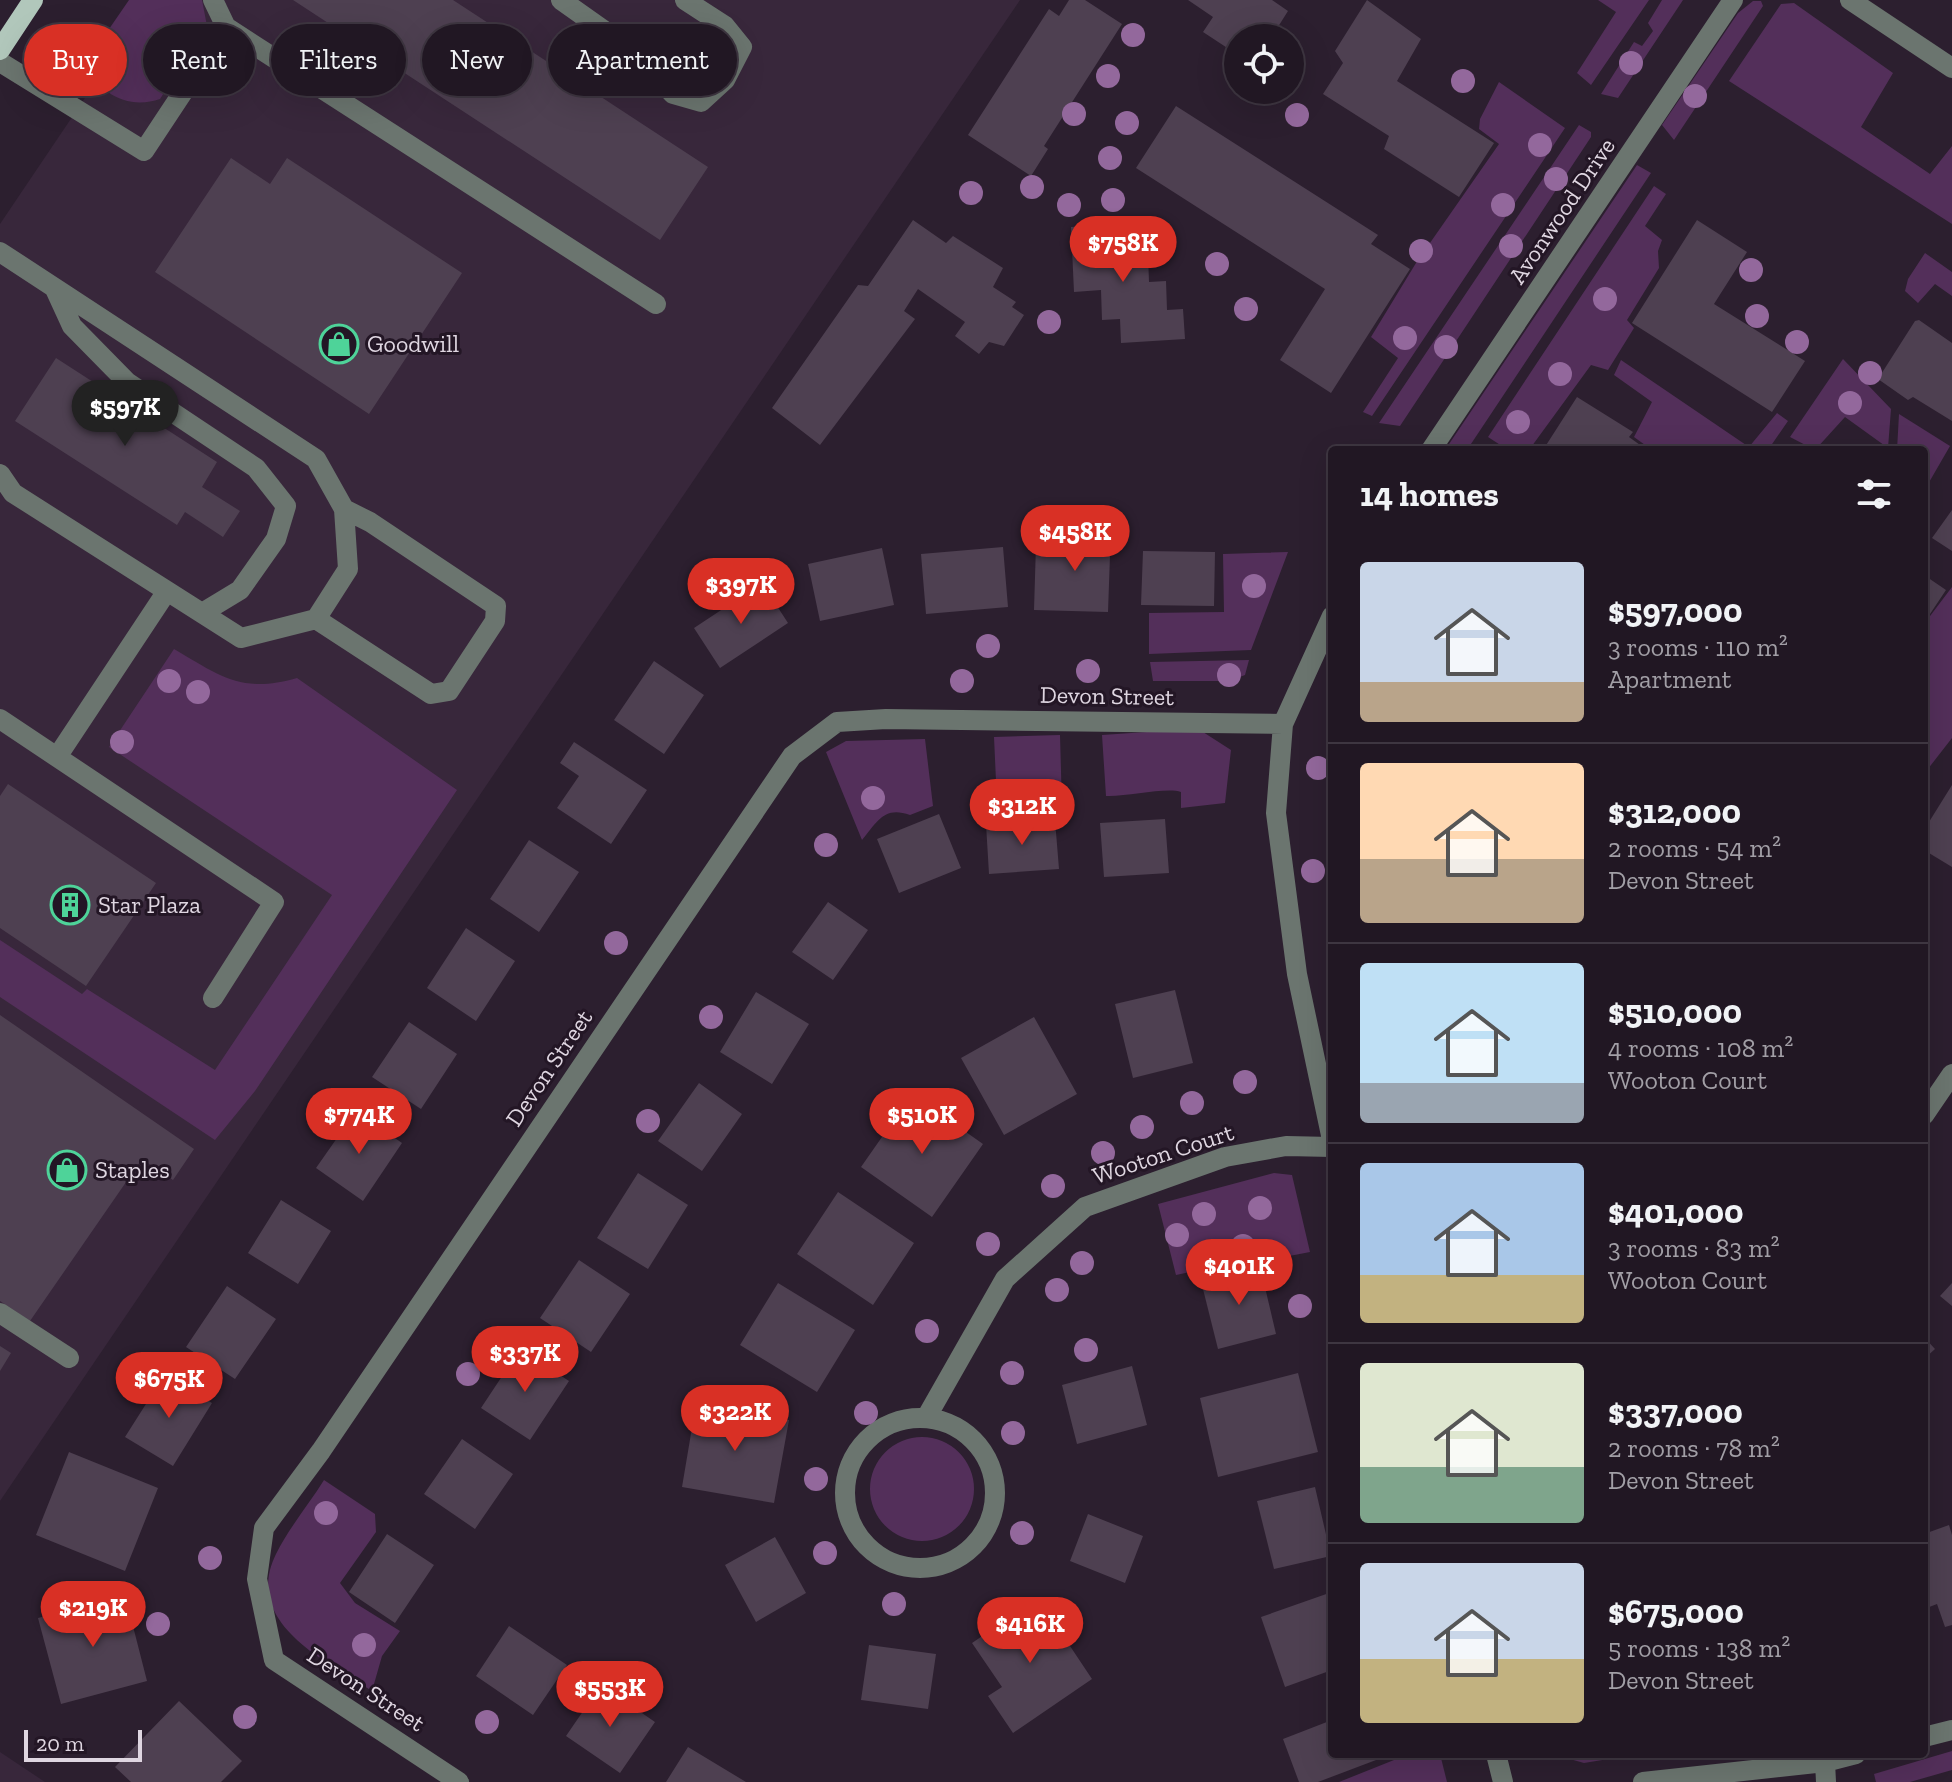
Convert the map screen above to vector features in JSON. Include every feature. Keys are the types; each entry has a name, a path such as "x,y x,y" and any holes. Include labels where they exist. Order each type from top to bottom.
{"main road":[{"path":"0,50 33,0"}],"street":[{"path":"213,0 225,24"},
{"path":"561,0 633,51 673,94 701,102 725,80 742,47 725,26 685,0"},
{"name":"Avonwood Drive","path":"1434,446 1733,0"},
{"path":"1850,0 1952,68"},
{"path":"255,46 656,304"},
{"path":"0,62 144,151 180,96"},
{"path":"0,252 316,459 344,509 348,569 316,619 241,638 13,493 1,476"},
{"path":"54,288 72,326 127,382 256,468 286,506 276,539 240,590 202,613"},
{"path":"316,619 431,694 449,691 495,621 496,606 370,522 344,509"},
{"path":"57,757 167,591"},
{"path":"1328,625 1283,724 1276,813 1297,974 1328,1121"},
{"path":"0,719 274,902 213,998"},
{"name":"Devon Street","path":"459,1782 274,1660 257,1579 264,1528 321,1451 792,756 837,722 1283,724"},
{"path":"1928,1109 1952,1074"},
{"name":"Wooton Court","path":"926,1418 1005,1279 1085,1207 1225,1157 1286,1146 1328,1147"},
{"path":"0,1313 69,1358"},
{"path":"926,1418 945,1422 968,1434 992,1470 996,1496 990,1522 965,1554 942,1566 915,1569 889,1563 860,1540 848,1517 844,1493 849,1468 863,1445 876,1432 900,1421 926,1418"},
{"path":"1928,1736 1952,1730"},
{"path":"1497,1758 1503,1782"},
{"path":"1643,1782 1826,1772 1849,1758"}],"shaded area":[{"path":"129,0 202,0 207,24 143,24 143,96 162,96 148,102 137,102 114,96 127,96 127,24 112,24"},
{"path":"151,0 1020,0 0,1501 0,224 86,96 127,96 127,36"},
{"path":"1598,0 1649,0 1591,85 1577,73 1616,12"},
{"path":"1662,0 1683,0 1618,98 1601,94 1634,42 1642,46 1653,31 1648,23"},
{"path":"1753,1 1761,1 1763,6 1674,140 1662,125 1738,13"},
{"path":"1794,3 1893,73 1861,127 1930,174 1952,146 1952,224 1729,81 1781,4"},
{"path":"1499,82 1565,128 1372,416 1363,412 1398,358 1371,337 1416,263 1499,144 1479,129 1480,119"},
{"path":"1579,125 1591,132 1591,137 1400,426 1379,423"},
{"path":"1637,165 1651,173 1470,446 1448,446"},
{"path":"1654,186 1666,194 1645,226 1662,240 1658,251 1659,268 1627,320 1634,328 1608,370 1591,365 1532,446 1502,446 1488,437"},
{"path":"1925,253 1952,272 1952,296 1935,284 1918,303 1905,291 1908,279"},
{"path":"1843,359 1891,409 1888,446 1845,417 1819,446 1807,446 1790,437"},
{"path":"1621,360 1748,446 1646,446 1634,437 1652,402 1614,375"},
{"path":"1777,413 1788,421 1771,446 1750,446"},
{"path":"1899,414 1950,446 1928,484 1928,446 1897,446"},
{"path":"1288,552 1251,650 1149,654 1149,613 1224,612 1223,554"},
{"path":"1952,587 1952,738 1928,769 1928,619"},
{"path":"174,649 232,680 261,684 297,678 457,790 255,1091 215,1140 0,997 0,940 82,994 87,989 215,1070 332,895 109,747"},
{"path":"1249,660 1245,675 1229,681 1153,681 1150,662"},
{"path":"1203,732 1231,750 1225,803 1181,808 1181,792 1174,791 1106,796 1102,735"},
{"path":"1060,735 1062,807 997,803 994,737"},
{"path":"925,739 933,806 910,815 888,814 877,821 862,840 826,752 846,741"},
{"path":"1274,1173 1292,1175 1310,1252 1269,1260 1265,1256 1176,1275 1158,1204"},
{"path":"922,1437 942,1441 959,1452 970,1469 974,1489 970,1509 959,1526 942,1537 922,1541 902,1537 885,1526 874,1509 870,1489 874,1469 885,1452 902,1441"},
{"path":"324,1480 375,1514 376,1532 340,1583 355,1603 400,1631 382,1656 372,1691 312,1653 294,1637 279,1620 270,1600 268,1578 276,1554"},
{"path":"1952,1751 1952,1770 1910,1782 1876,1782 1874,1774"},
{"path":"0,1752 45,1782 0,1782"},
{"path":"1441,1758 1447,1782 1339,1782 1394,1760"},
{"path":"1566,1758 1615,1758 1584,1763"}],"building":[{"path":"293,0 453,0 490,24 422,24 422,84 406,74 406,24 330,24"},
{"path":"1069,0 1085,0 1122,24 1044,146 1048,149 1031,176 968,135 1049,9 1059,16"},
{"path":"1188,0 1272,0 1288,11 1280,24 1224,24 1224,46 1203,32 1213,17"},
{"path":"1367,0 1421,39 1397,81 1494,143 1459,197 1384,149 1389,136 1323,94 1343,63 1335,51"},
{"path":"532,52 548,62 548,96 600,96 708,167 660,240 440,96 532,96"},
{"path":"1176,106 1378,235 1371,244 1410,269 1331,393 1280,360 1325,289 1136,168"},
{"name":"Goodwill","path":"231,158 270,184 287,158 462,273 369,414 155,272"},
{"path":"913,220 946,243 953,236 1003,268 993,287 1016,302 1012,307 1024,315 1004,346 989,342 979,354 955,336 965,322 918,289 904,311 915,319 820,445 772,408 858,285 868,286"},
{"path":"1697,220 1747,252 1714,304 1805,361 1772,412 1632,323"},
{"path":"1129,223 1130,254 1148,254 1149,282 1166,281 1167,310 1183,309 1185,339 1121,343 1120,319 1102,320 1101,290 1074,292 1071,227"},
{"path":"1919,320 1952,343 1952,421 1913,397 1908,400 1878,379 1915,321"},
{"path":"56,358 217,462 202,487 240,511 223,537 185,512 177,525 15,421"},
{"path":"1577,397 1633,432 1629,437 1641,446 1546,446"},
{"path":"1952,510 1952,551 1932,538"},
{"path":"1074,526 1111,527 1108,612 1034,610 1036,544 1074,546"},
{"path":"1003,547 1008,607 926,614 921,554"},
{"path":"882,548 894,605 820,621 808,564"},
{"path":"1143,551 1215,552 1214,606 1141,605"},
{"path":"1928,578 1946,590 1928,617"},
{"path":"762,583 788,623 720,668 694,628"},
{"path":"654,661 704,695 664,754 614,720"},
{"path":"574,742 647,790 611,844 557,808 579,776 560,763"},
{"name":"Star Plaza","path":"8,784 156,883 86,986 0,928 0,796"},
{"path":"1952,785 1952,867 1928,852 1928,824"},
{"path":"939,814 961,868 899,893 877,839"},
{"path":"1165,819 1169,873 1104,877 1100,823"},
{"path":"1055,820 1059,869 989,874 986,824"},
{"path":"529,840 579,872 539,932 490,899"},
{"path":"828,902 868,930 833,980 792,952"},
{"path":"466,928 515,961 476,1021 427,988"},
{"path":"1175,990 1193,1063 1133,1078 1115,1004"},
{"path":"756,992 809,1024 772,1084 720,1052"},
{"name":"Staples","path":"0,1015 194,1149 173,1180 142,1159 30,1321 0,1301"},
{"path":"1034,1017 1077,1094 1004,1135 961,1058"},
{"path":"409,1022 457,1054 421,1109 372,1077"},
{"path":"699,1083 742,1114 702,1171 658,1141"},
{"path":"912,1094 983,1144 932,1217 861,1167"},
{"path":"356,1111 402,1143 363,1201 316,1168"},
{"path":"638,1173 688,1205 648,1269 597,1238"},
{"path":"838,1192 914,1243 873,1305 797,1254"},
{"path":"281,1200 331,1231 298,1284 248,1253"},
{"path":"579,1260 630,1294 591,1352 540,1318"},
{"path":"1260,1266 1276,1334 1218,1349 1201,1281"},
{"path":"778,1283 855,1330 817,1392 740,1345"},
{"path":"1952,1283 1952,1306 1940,1296"},
{"path":"227,1286 276,1319 235,1379 186,1347"},
{"path":"1928,1341 1935,1349 1928,1355"},
{"path":"0,1346 11,1353 0,1371"},
{"path":"520,1349 569,1381 530,1440 481,1408"},
{"path":"1132,1366 1147,1425 1077,1444 1062,1385"},
{"path":"1298,1373 1318,1452 1218,1477 1200,1398"},
{"path":"165,1374 212,1403 173,1466 125,1437"},
{"path":"696,1404 789,1420 774,1503 682,1487"},
{"path":"462,1439 513,1474 475,1529 424,1494"},
{"path":"69,1452 158,1488 125,1571 36,1535"},
{"path":"1315,1487 1328,1543 1328,1557 1274,1569 1257,1501"},
{"path":"1088,1514 1143,1536 1125,1583 1070,1561"},
{"path":"1949,1525 1952,1535 1952,1625 1945,1627 1937,1604 1928,1607 1928,1533"},
{"path":"387,1534 434,1565 395,1623 349,1592"},
{"path":"775,1537 806,1593 756,1622 725,1565"},
{"path":"1328,1593 1328,1671 1285,1687 1261,1617"},
{"path":"125,1595 147,1681 61,1704 38,1618"},
{"path":"1038,1598 1092,1679 1013,1733 988,1696 1002,1687 972,1643"},
{"path":"509,1626 567,1665 533,1715 476,1676"},
{"path":"869,1645 936,1654 928,1709 861,1700"},
{"path":"601,1685 655,1722 620,1773 566,1736"},
{"path":"179,1701 242,1761 221,1782 131,1782 115,1767"},
{"path":"1328,1722 1328,1758 1381,1758 1318,1782 1299,1782 1283,1739"},
{"path":"688,1747 746,1782 666,1782"}],"place":[{"name":"Goodwill","path":"339,344"},
{"name":"Star Plaza","path":"70,905"},
{"name":"Staples","path":"67,1170"}]}
